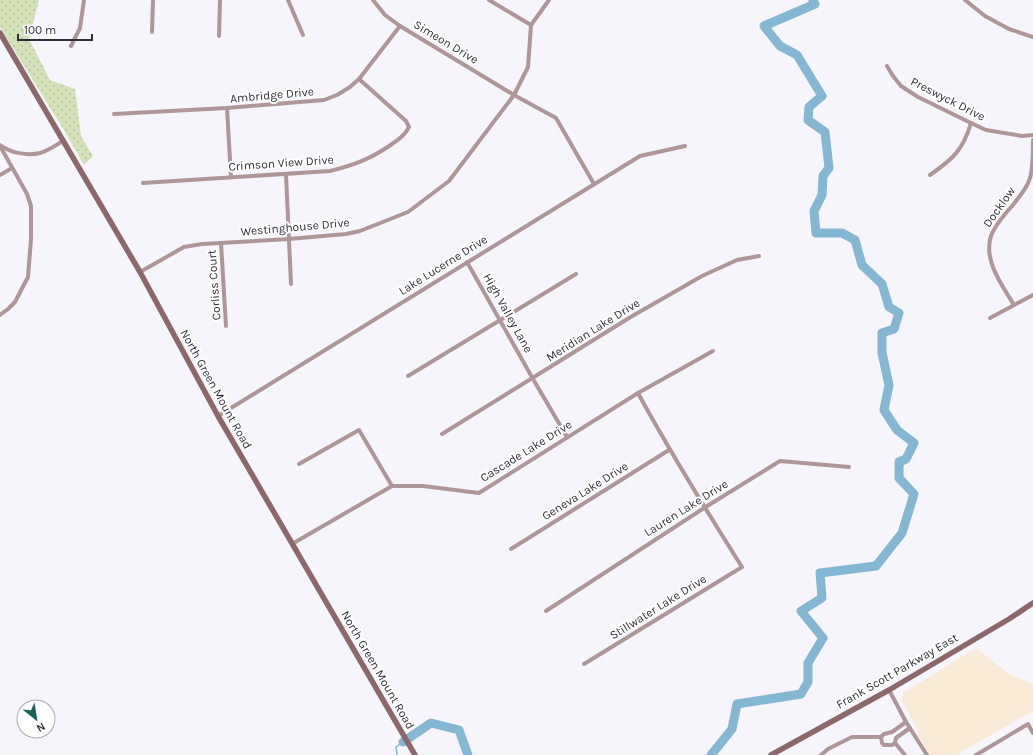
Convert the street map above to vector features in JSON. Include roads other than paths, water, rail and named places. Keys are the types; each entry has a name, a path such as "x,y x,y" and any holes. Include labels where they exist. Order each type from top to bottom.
{"street":[{"path":"71,46 80,28 84,0"},
{"path":"152,32 153,0"},
{"path":"219,36 220,0"},
{"path":"288,0 304,35"},
{"name":"Simeon Drive","path":"373,0 385,15 400,26 514,95 556,118 594,184"},
{"path":"489,0 531,25 549,0"},
{"path":"965,0 985,16 1009,29 1033,37"},
{"name":"Westinghouse Drive","path":"140,272 184,247 202,244 346,234 360,231 408,212 449,182 514,95 528,67 531,25"},
{"name":"Ambridge Drive","path":"114,114 227,108 324,100 346,91 359,79 400,26"},
{"name":"North Green Mount Road","path":"0,33 140,272 218,416 415,755"},
{"name":"Preswyck Drive","path":"887,66 901,86 918,97 971,123 986,130 1022,136 1033,135"},
{"name":"Crimson View Drive","path":"143,183 231,176 330,171 364,162 380,153 405,134 409,127 406,121 359,79"},
{"path":"227,108 231,176"},
{"path":"930,175 946,164 958,152 967,137 971,123"},
{"name":"Docklow","path":"1014,305 997,276 990,258 989,247 991,236 999,222 1017,200 1031,175 1033,140"},
{"path":"0,146 6,149 30,154 41,153 63,141"},
{"path":"0,146 27,194 31,206 31,246 28,277 15,302 0,314"},
{"name":"Lake Lucerne Drive","path":"218,416 640,156 685,146"},
{"path":"0,175 12,168"},
{"path":"286,174 291,284"},
{"name":"Corliss Court","path":"221,243 226,326"},
{"name":"Meridian Lake Drive","path":"442,434 533,379 629,318 702,276 737,260 760,256"},
{"name":"High Valley Lane","path":"467,262 567,437"},
{"path":"408,376 576,274"},
{"path":"990,318 1033,295"},
{"name":"Cascade Lake Drive","path":"392,486 422,486 479,493 638,393 713,351"},
{"path":"638,393 669,450 704,508"},
{"path":"292,544 392,486 359,430 299,464"},
{"name":"Geneva Lake Drive","path":"511,549 669,450"},
{"name":"Lauren Lake Drive","path":"546,611 704,508 780,461 849,467"},
{"name":"Stillwater Lake Drive","path":"584,664 742,567 704,508"},
{"name":"Frank Scott Parkway East","path":"771,755 889,690 1009,619 1033,603"},
{"path":"889,690 906,722 927,755"},
{"path":"821,755 828,749 852,737 881,737 884,734 892,732 906,722"},
{"path":"976,755 1028,724 1033,733"},
{"path":"895,743 896,738 910,728"},
{"path":"881,737 884,745 892,745 895,743"},
{"path":"895,743 905,755"}],"waterway":[{"path":"711,755 732,729 737,704 801,694 808,682 808,663 823,638 801,611 822,598 820,573 876,566 902,533 914,494 899,478 899,462 906,459 914,443 897,430 884,410 889,385 882,353 882,333 894,329 899,313 889,307 882,284 862,265 855,240 842,233 816,233 814,211 822,195 823,176 829,168 825,132 808,120 809,107 822,96 797,55 780,46 764,26 815,4 813,0"},
{"path":"403,742 431,723 459,730 468,755"},
{"path":"397,755 396,747 403,742"}]}
